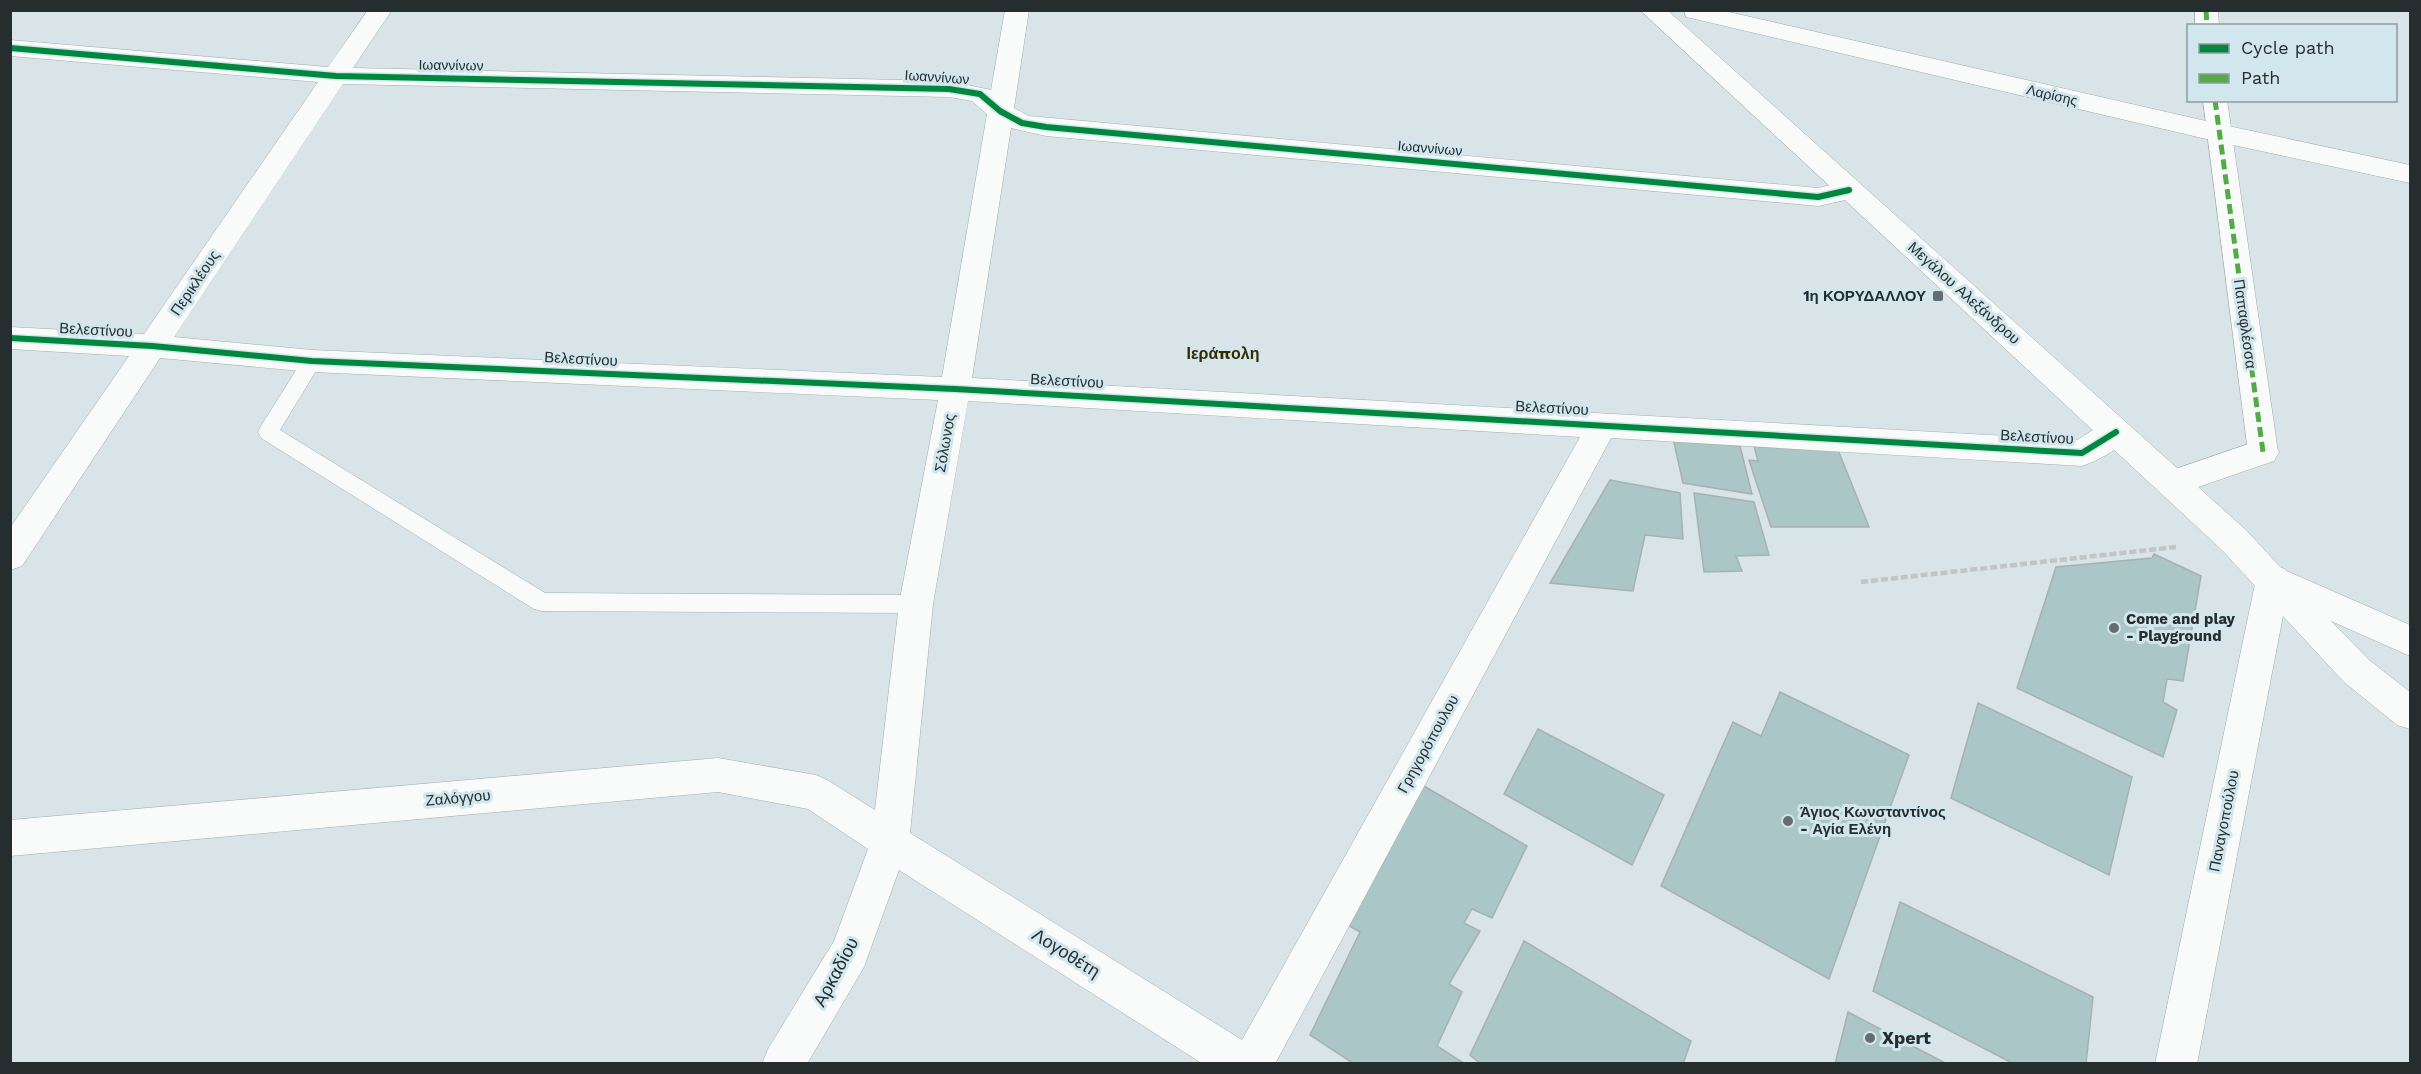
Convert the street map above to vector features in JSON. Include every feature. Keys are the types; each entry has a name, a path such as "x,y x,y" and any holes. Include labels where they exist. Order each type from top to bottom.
{"street":[{"name":"Περικλέους","path":"10,556 380,10"},
{"name":"Σόλωνος","path":"890,842 916,604 955,389 1017,10"},
{"name":"Μεγάλου Αλεξάνδρου","path":"1652,10 2234,540 2352,666 2410,713"},
{"path":"1684,39 1695,11"},
{"name":"Λαρίσης","path":"1695,11 2218,133 2410,174"},
{"name":"Ιωαννίνων","path":"10,48 336,76 949,89 980,94 999,111 1022,123 1046,127 1818,196 1849,189"},
{"name":"Παπαφλέσσα","path":"2172,483 2264,452 2215,102"},
{"name":"Βελεστίνου","path":"10,338 152,346 312,360 955,389 2082,453 2116,432"},
{"name":"Γρηγορόπουλου","path":"1252,1064 1603,424"},
{"name":"Μεγάλου Αλεξάνδρου","path":"2272,579 2410,641"},
{"name":"Παναγοπούλου","path":"2176,1064 2272,579"},
{"name":"Ζαλόγγου","path":"10,838 718,775 816,793 890,842"},
{"name":"Αρκαδίου","path":"783,1064 850,954 890,842"},
{"name":"Λογοθέτη","path":"890,842 1242,1064"}],"lane":[{"path":"312,360 268,432 542,602 916,604"}],"path":[{"path":"1861,582 2234,540"}],"building":[{"path":"1673,438 1740,446 1752,494 1683,483"},
{"path":"1754,446 1838,450 1869,527 1771,527 1749,460 1758,461"},
{"path":"1610,480 1680,493 1683,539 1645,535 1633,591 1550,583"},
{"path":"1694,493 1754,502 1769,555 1736,556 1742,571 1704,572"},
{"name":"Come and play - Playground","path":"2154,554 2201,576 2183,681 2167,679 2163,702 2177,710 2163,757 2017,688 2056,567 2152,558"},
{"name":"Άγιος Κωνσταντίνος - Αγία Ελένη","path":"1780,692 1909,755 1829,979 1661,886 1733,722 1761,736"},
{"path":"1978,703 2132,777 2109,875 1951,798"},
{"path":"1538,729 1664,795 1632,865 1504,794"},
{"path":"1417,782 1527,846 1492,918 1472,909 1464,923 1480,931 1449,984 1462,992 1437,1046 1465,1064 1354,1064 1310,1035 1360,932 1339,920 1386,858 1380,852"},
{"path":"1900,902 2093,997 2086,1064 2014,1064 1873,991"},
{"path":"1524,941 1691,1041 1683,1064 1481,1064 1470,1055"},
{"name":"Xpert","path":"1848,1012 1947,1064 1835,1064"}],"marked path":[{"path":"2206,10 2207,24"},
{"path":"2215,102 2263,452"}],"cycle path":[{"path":"10,48 336,76 949,89 980,94 1000,111 1022,123 1046,127 1818,197 1849,190"},
{"path":"10,338 152,346 312,361 955,389 2082,453 2116,432"}],"place":[{"name":"1η ΚΟΡΥΔΑΛΛΟΥ","path":"1938,296"},
{"name":"Come and play - Playground","path":"2114,628"},
{"name":"Άγιος Κωνσταντίνος - Αγία Ελένη","path":"1788,821"},
{"name":"Xpert","path":"1870,1038"}],"district":[{"name":"Ιεράπολη","path":"1223,353"}]}
